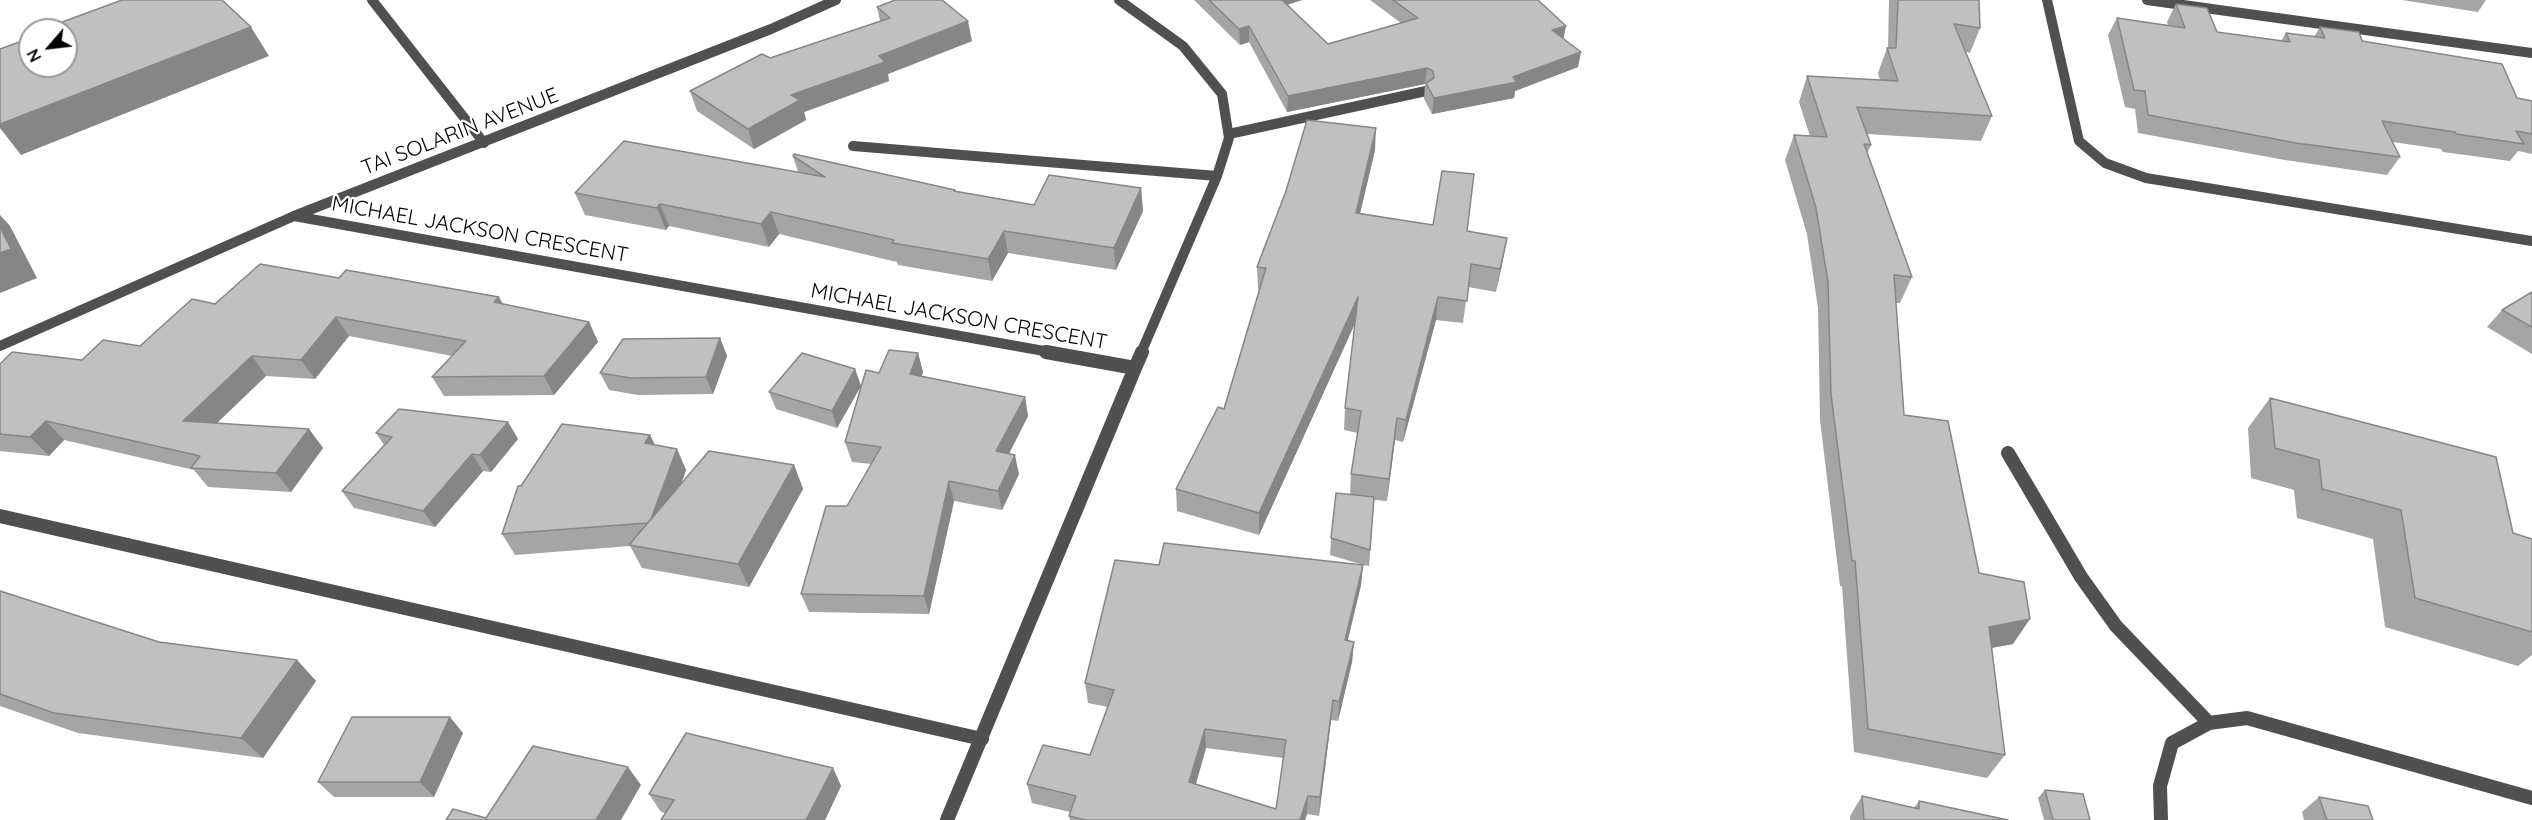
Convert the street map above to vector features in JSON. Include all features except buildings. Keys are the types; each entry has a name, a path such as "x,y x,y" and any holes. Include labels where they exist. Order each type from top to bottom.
{"street":[{"path":"372,0 484,143"},
{"name":"TAI SOLARIN AVENUE","path":"0,346 294,216 771,29 836,0"},
{"path":"947,820 1217,176 1229,134 1222,94 1183,46 1119,0"},
{"path":"2046,0 2079,141 2105,163 2146,178 2532,241"},
{"path":"2147,0 2532,53"},
{"path":"1229,134 1426,91"},
{"path":"853,146 1217,176"},
{"name":"MICHAEL JACKSON CRESCENT","path":"294,216 1135,368"},
{"path":"2008,453 2081,577 2116,626 2209,723"},
{"path":"0,516 982,739"},
{"path":"2161,820 2160,786 2172,743 2209,723 2247,718 2532,798"}]}
